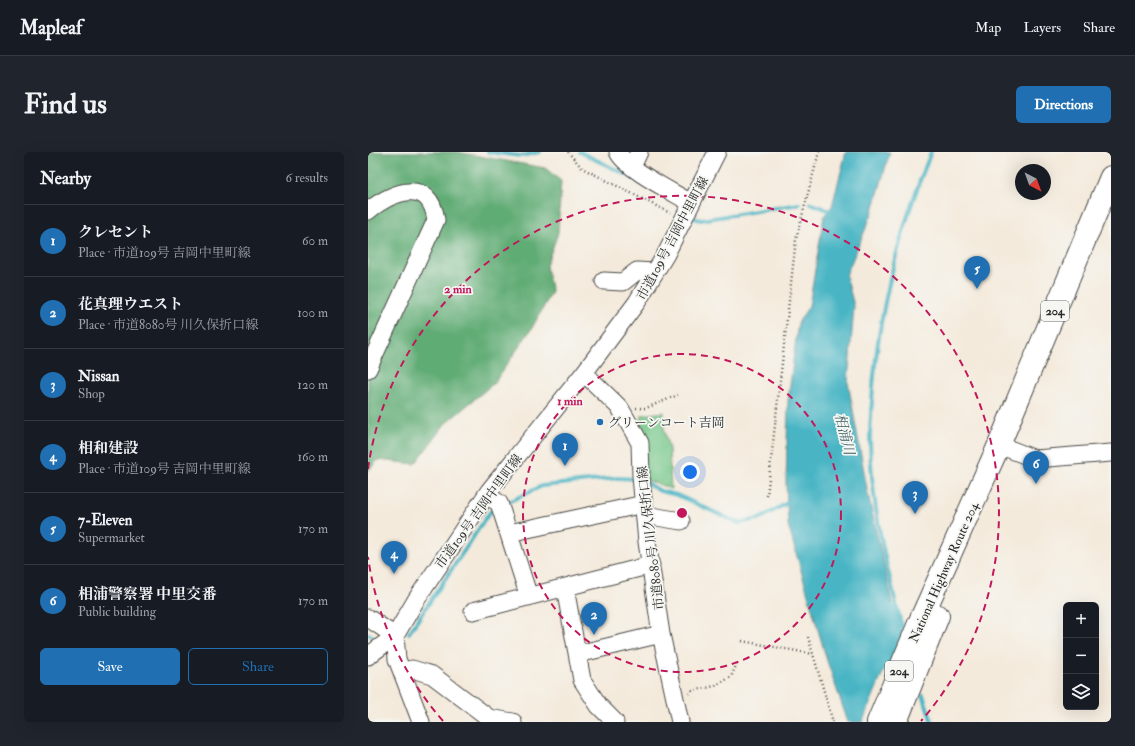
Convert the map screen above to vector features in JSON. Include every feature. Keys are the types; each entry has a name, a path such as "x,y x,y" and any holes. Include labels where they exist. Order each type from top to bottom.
{"highway":[{"name":"National Highway Route 204","path":"878,722 920,621 999,445 1111,177"},
{"name":"National Highway Route 204","path":"896,722 926,647 999,445"}],"street":[{"path":"618,152 621,158 636,160 691,203"},
{"name":"市道109号 吉岡中里町線","path":"395,636 416,600 486,495 584,373 637,302 655,272 717,152"},
{"path":"368,211 392,195 408,192 420,193 429,198 434,206 436,220 368,369"},
{"path":"604,281 623,282 637,271 655,272"},
{"name":"市道8080号 川久保折口線","path":"584,373 620,408 640,444 644,509 651,566 661,634 679,715"},
{"path":"999,445 1036,459 1111,453"},
{"path":"486,495 498,502 529,597"},
{"path":"509,533 644,509 681,522"},
{"path":"473,611 651,566"},
{"path":"565,588 582,680 599,706 615,722"},
{"path":"368,618 395,636"},
{"path":"578,654 661,634"},
{"path":"368,656 395,636"},
{"path":"395,636 397,659 421,722"},
{"path":"402,672 412,669 432,674 489,718 513,722"}],"path":[{"path":"568,152 582,168 683,219"},
{"path":"767,496 796,239 819,152"},
{"path":"620,408 646,408 678,396"},
{"path":"808,637 833,722"},
{"path":"742,641 813,654"},
{"path":"679,715 692,691 715,686 731,678 737,663"}],"green space":[{"path":"368,152 457,152 545,168 561,181 558,233 546,266 552,292 532,328 494,383 445,424 415,464 378,460 368,471"},
{"path":"664,412 664,430 669,449 671,489 645,479 638,434 642,415"}],"water":[{"path":"846,152 890,152 872,214 846,275 854,306 848,382 868,494 899,634 863,722 848,722 827,661 788,525 786,484 788,401 798,323 809,306 824,216 832,206"}],"pier":[{"path":"901,631 901,635 865,722 863,722"}],"waterway":[{"path":"488,152 521,156 540,152"},
{"path":"580,152 637,180"},
{"path":"902,627 890,581 876,511 871,464 871,420 879,337 891,274 909,212 931,152"},
{"path":"810,203 833,212"},
{"path":"693,218 701,220 799,204"},
{"path":"504,504 542,486 618,478 636,479"},
{"path":"647,483 660,491 677,495 738,523 759,519 787,503"},
{"path":"409,633 490,512 495,509"},
{"name":"相浦川","path":"888,616 900,686"},
{"path":"368,634 372,636"},
{"path":"923,695 932,722"}],"place":[{"name":"7-Eleven","path":"977,289"},
{"name":"グリーンコート吉岡","path":"600,422"},
{"name":"クレセント","path":"565,466"},
{"name":"相浦警察署 中里交番","path":"1036,484"},
{"name":"Nissan","path":"915,514"},
{"name":"相和建設","path":"394,574"},
{"name":"花真理ウエスト","path":"594,635"}]}
